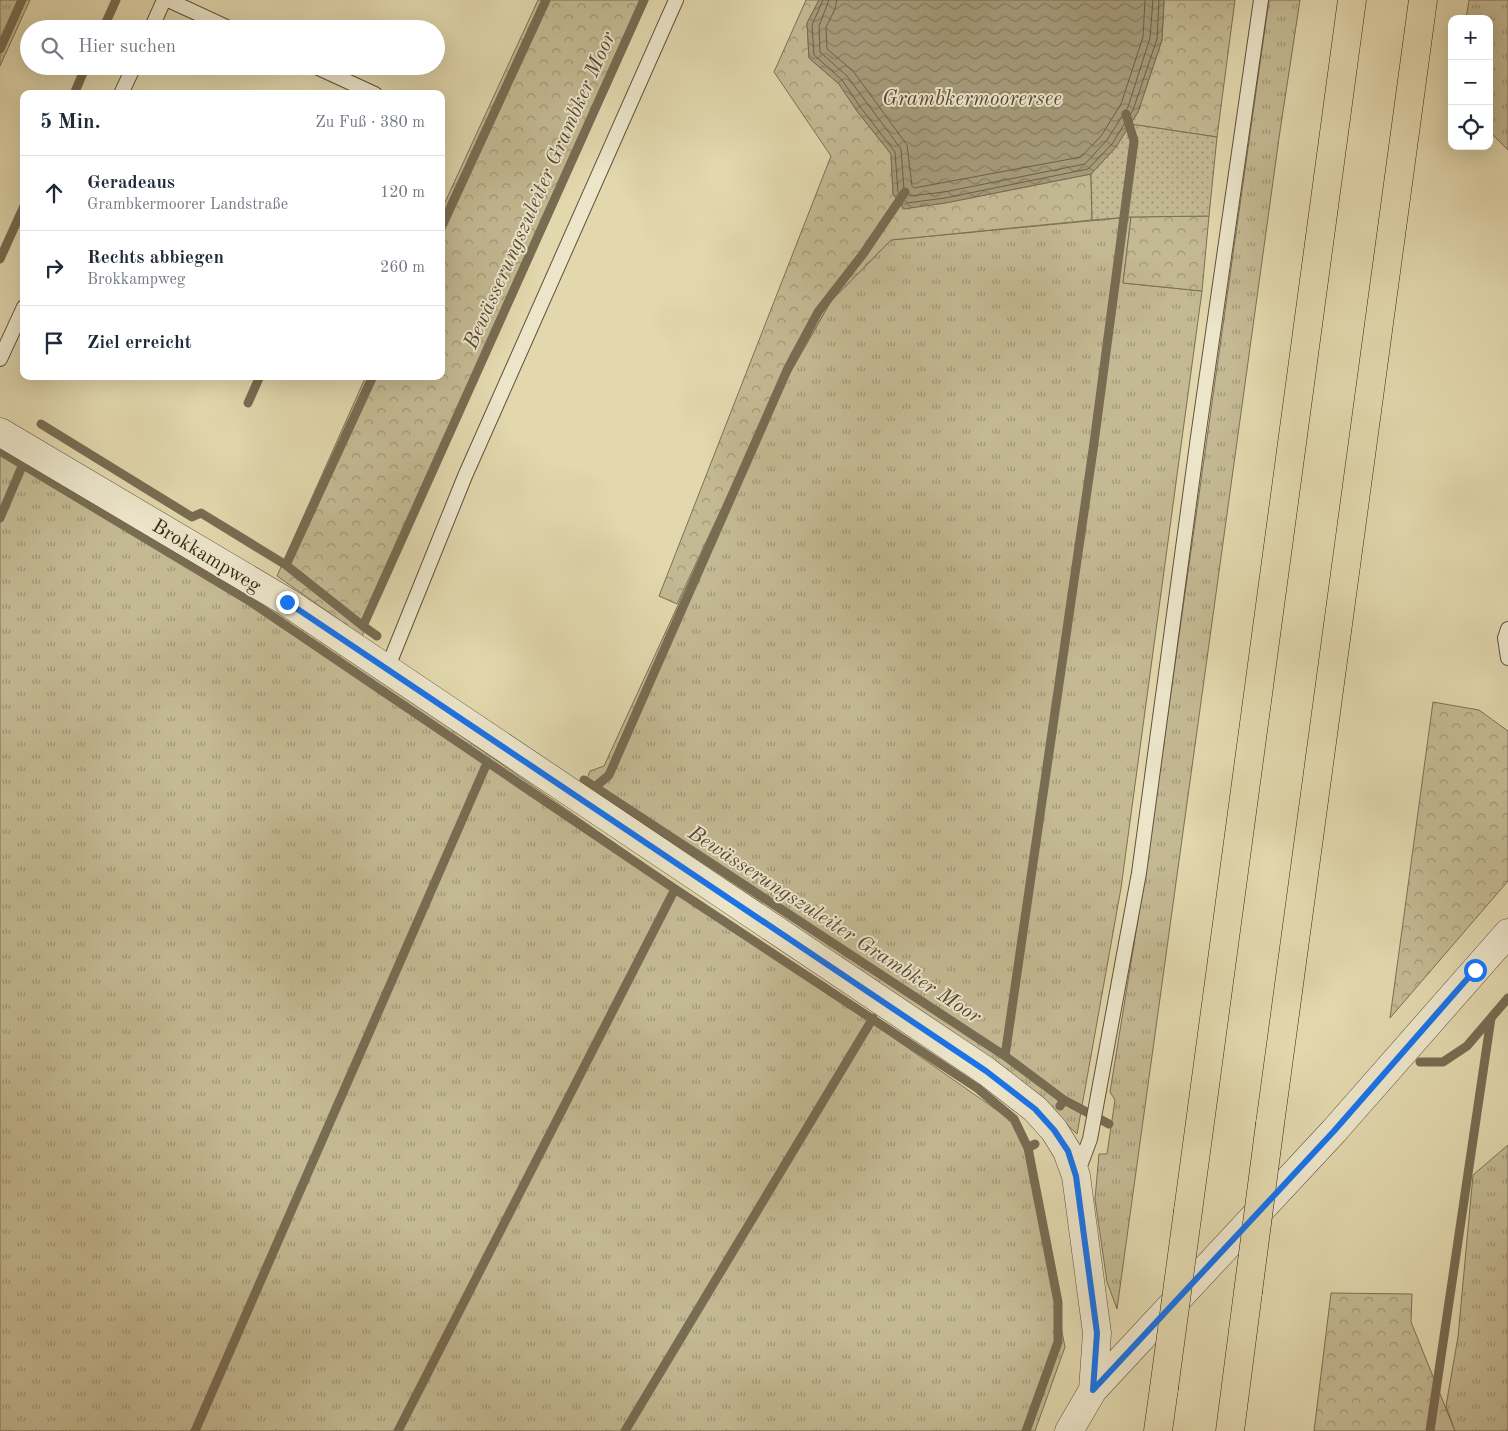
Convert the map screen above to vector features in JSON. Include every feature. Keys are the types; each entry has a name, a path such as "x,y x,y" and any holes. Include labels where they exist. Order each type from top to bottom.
{"highway":[{"path":"1158,1431 1352,0"},
{"path":"1230,1431 1423,0"}],"street":[{"name":"Brokkampweg","path":"0,432 287,602 986,1071 1035,1109 1054,1130 1068,1151 1076,1176 1097,1333 1093,1390"},
{"path":"1069,1431 1093,1390 1334,1131 1508,933"}],"lane":[{"path":"155,20 164,0"},
{"path":"168,0 211,20"},
{"path":"387,668 464,476 676,0"},
{"path":"1076,1176 1090,1139 1139,873 1202,408 1261,0"},
{"path":"123,90 130,75"},
{"path":"334,75 366,90"},
{"path":"0,359 20,316"},
{"path":"1508,629 1505,638 1508,658"}],"green space":[{"path":"0,0 30,0 20,20 0,66"},
{"path":"538,0 648,0 362,636 277,576 364,380 445,380 445,202"},
{"path":"806,0 819,0 807,23 809,58 839,84 857,111 891,154 893,194 903,208 945,203 1091,174 1092,220 891,240 831,301 763,420 677,604 659,596 831,156 774,72"},
{"path":"1164,0 1235,0 1217,137 1130,124 1138,112 1162,40"},
{"path":"1269,0 1300,0 1280,131 1117,1309 1107,1282 1095,1199 1099,1154 1107,1154 1115,1100 1110,1092 1145,876"},
{"path":"1469,0 1508,0 1508,150 1493,135 1493,15 1467,15"},
{"path":"1130,124 1217,137 1209,216 1131,217 1092,220 1091,174 1116,147"},
{"path":"1209,216 1202,291 1123,283 1131,217"},
{"path":"1131,217 1123,283 1202,291 1121,888 1077,1134 1022,1083 582,791 590,771 604,766 763,420 831,301 891,240"},
{"path":"0,454 294,619 1021,1127 1065,1347 1035,1431 0,1431"},
{"path":"1433,702 1479,710 1508,731 1508,881 1390,1018"},
{"path":"1508,1145 1508,1431 1455,1431 1446,1406 1458,1337 1473,1175"},
{"path":"1331,1293 1412,1294 1411,1322 1455,1431 1314,1431"}],"water":[{"name":"Grambkermoorersee","path":"819,0 1164,0 1162,40 1138,112 1116,147 1091,174 945,203 904,209 893,194 891,154 857,111 839,84 809,58 807,23"}],"waterway":[{"path":"0,49 22,0"},
{"path":"107,20 116,0"},
{"path":"445,219 546,0"},
{"name":"Bewässerungszuleiter Grambker Moor","path":"377,636 363,626 644,0"},
{"path":"76,90 82,75"},
{"path":"1005,1056 1094,443 1134,141 1126,114"},
{"path":"595,787 609,775 788,368 818,312 863,254 905,192"},
{"path":"0,259 20,215"},
{"path":"248,403 258,380"},
{"path":"286,565 371,380"},
{"path":"41,424 192,517 201,513 286,565 363,626"},
{"path":"0,451 251,602 675,889 977,1088 1014,1119 1028,1148"},
{"path":"0,518 23,464"},
{"path":"195,1431 487,763"},
{"name":"Bewässerungszuleiter Grambker Moor","path":"584,780 1005,1056 1064,1100"},
{"path":"398,1431 675,889"},
{"path":"1420,1062 1443,1062 1467,1046 1508,998"},
{"path":"625,1431 873,1018"},
{"path":"1430,1431 1491,1018"},
{"path":"1060,1106 1064,1100 1109,1124"},
{"path":"1026,1431 1058,1342 1058,1302 1028,1148 1035,1144"}],"route":[{"path":"287,602 986,1071 1035,1109 1054,1130 1068,1151 1076,1176 1097,1333 1093,1390 1334,1131 1475,970"}]}
